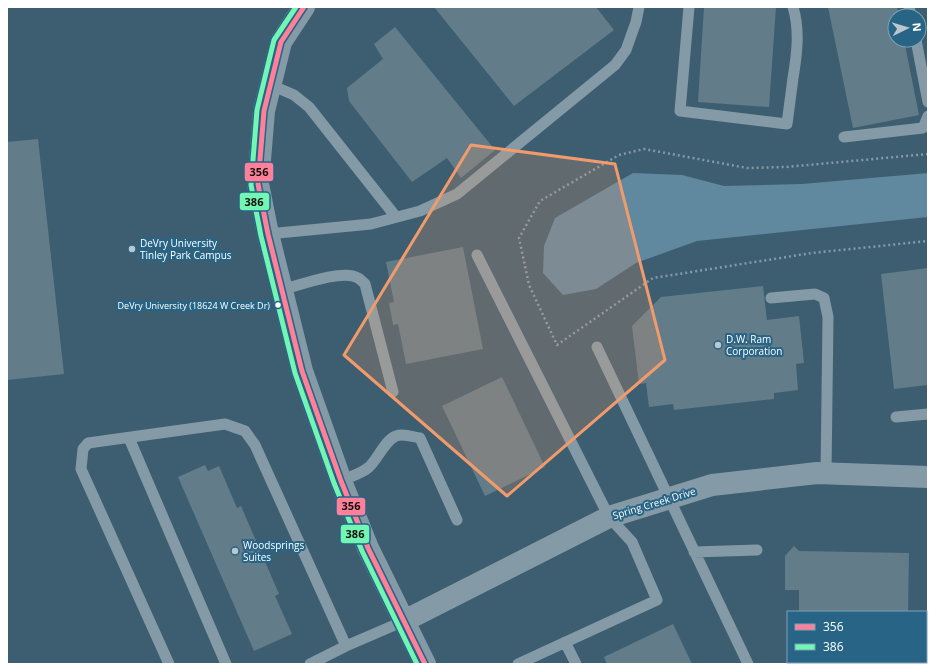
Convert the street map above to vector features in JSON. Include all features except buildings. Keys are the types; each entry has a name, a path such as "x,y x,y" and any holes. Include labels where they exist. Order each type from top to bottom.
{"street":[{"path":"304,7 281,42 264,111 258,184 268,234 302,371 341,481 368,548 426,664"},
{"name":"Spring Creek Drive","path":"404,621 609,517 712,485 817,474 928,477"}],"lane":[{"path":"268,234 371,224 420,211 457,194 615,65 626,50 636,22 639,7"},
{"path":"689,7 680,111 787,124 798,38 796,18 793,7"},
{"path":"918,48 928,102"},
{"path":"271,85 294,94 309,107 396,217"},
{"path":"844,137 923,128 928,116"},
{"path":"477,255 609,517 632,542 657,600 518,664"},
{"path":"282,290 329,277 347,275 358,278 365,284 393,392"},
{"path":"771,298 816,294 824,298 828,316 826,474"},
{"path":"597,347 668,499 748,664"},
{"path":"896,416 928,414"},
{"path":"169,664 81,469 83,449 88,444 225,424 245,431 255,445 346,646"},
{"path":"341,481 368,468 387,442 396,436 406,435 420,438 457,520"},
{"path":"129,438 226,664"},
{"path":"694,552 757,550"},
{"path":"310,664 346,646 404,621"},
{"path":"565,642 576,664"}],"path":[{"path":"928,154 786,167 747,168 644,149 619,155 540,201 519,238 529,285 557,345 653,278 812,253 928,241"}],"highlighted area":[{"path":"471,145 615,164 665,360 507,496 344,355"}],"water":[{"path":"633,173 682,175 724,186 802,184 928,173 928,217 697,241 636,263 596,289 563,295 543,273 544,246 555,218"}],"transit line":[{"name":"386","path":"296,7 274,40 257,110 251,185 261,236 295,373 334,483 362,551 417,664"},
{"name":"356","path":"304,7 281,42 264,111 258,184 268,234 302,371 341,481 368,548 425,664"}],"place":[{"name":"DeVry University Tinley Park Campus","path":"132,249"},
{"name":"DeVry University (18624 W Creek Dr)","path":"278,305"},
{"name":"D.W. Ram Corporation","path":"718,345"},
{"name":"Woodsprings Suites","path":"235,551"}]}
